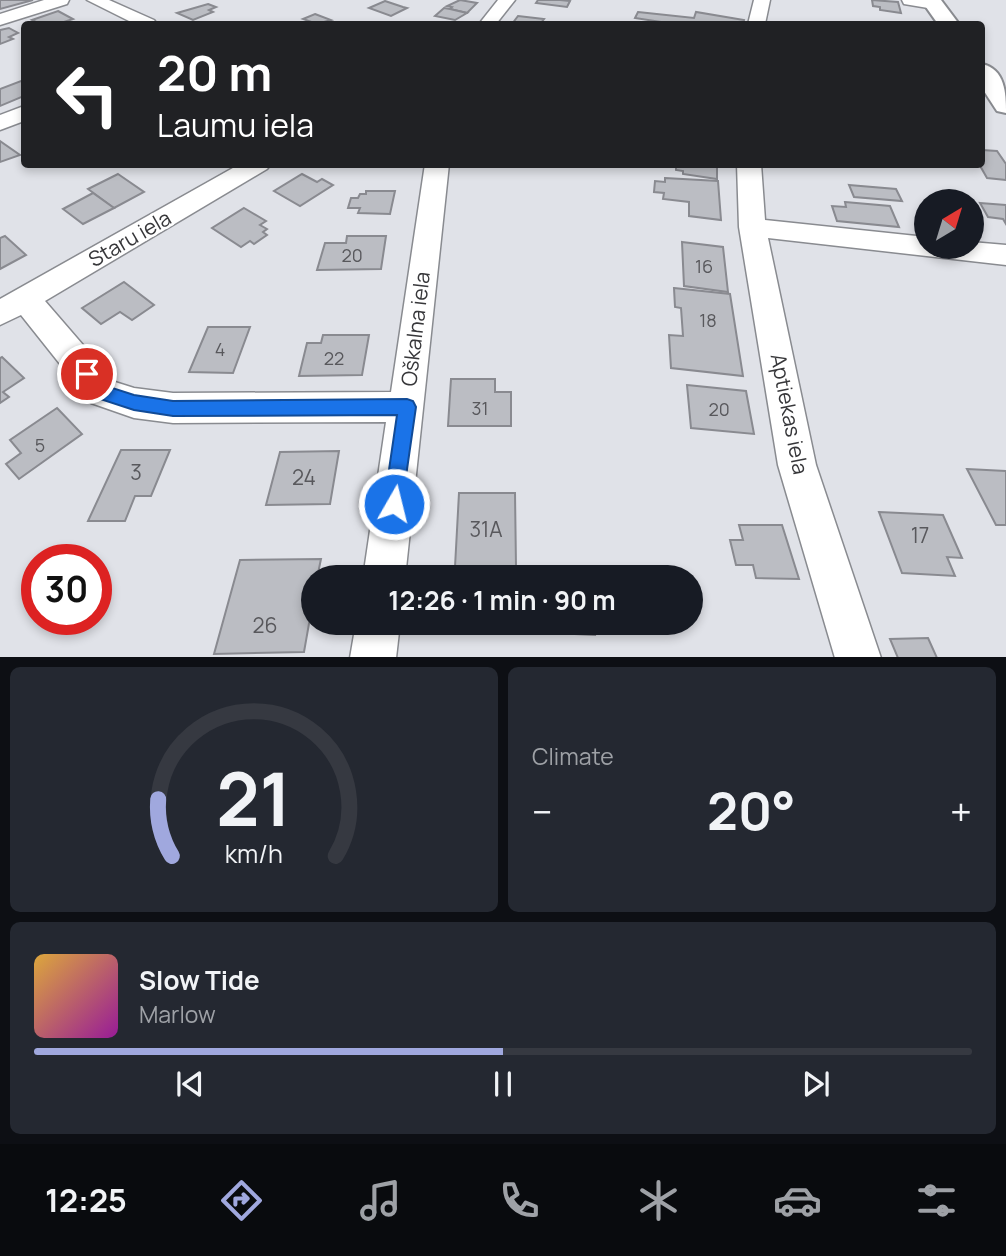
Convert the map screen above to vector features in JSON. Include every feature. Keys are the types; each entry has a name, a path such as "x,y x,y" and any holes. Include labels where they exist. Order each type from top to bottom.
{"main road":[{"path":"932,2 946,21"},
{"path":"985,75 1006,105"}],"street":[{"path":"0,20 61,0"},
{"path":"95,0 141,21"},
{"path":"490,21 507,0"},
{"path":"758,21 762,0"},
{"path":"910,0 932,2"},
{"path":"0,123 21,114"},
{"name":"Staru iela","path":"12,306 252,168"},
{"name":"Oškalna iela","path":"386,565 437,168"},
{"name":"Aptiekas iela","path":"749,168 752,227 797,465 858,657"},
{"path":"752,227 914,246"},
{"path":"984,253 1006,256"},
{"path":"12,306 103,393 134,403 173,408 407,407"},
{"path":"373,657 376,635"}],"building":[{"path":"0,0 33,0 0,9"},
{"path":"460,0 477,3 467,13 447,6"},
{"path":"538,0 570,1 567,7 536,3"},
{"path":"872,0 898,2 901,13 880,10 880,7 873,6"},
{"path":"385,1 407,8 391,16 369,8"},
{"path":"208,4 216,7 209,10 213,12 193,20 177,13"},
{"path":"444,8 467,13 455,20 435,16"},
{"path":"58,11 73,19 67,21 32,20"},
{"path":"638,12 694,18 696,12 744,20 654,21 635,18"},
{"path":"315,14 331,20 309,21 303,19"},
{"path":"518,16 544,19 542,21 514,21"},
{"path":"9,28 18,33 9,37 13,39 0,44 0,30"},
{"path":"21,81 21,97 0,106 0,89"},
{"path":"0,141 20,155 0,162"},
{"path":"985,150 997,151 1006,164 1006,180 987,178 981,168 985,168"},
{"path":"717,168 717,179 683,174 683,171 676,170"},
{"path":"118,174 144,192 114,208 88,189"},
{"path":"302,174 317,182 322,179 333,185 300,206 274,191"},
{"path":"665,178 718,181 721,220 689,216 689,202 663,199 664,193 654,192 655,181 665,182"},
{"path":"849,185 896,189 902,201 854,197"},
{"path":"366,191 395,191 390,214 358,213 360,208 348,208 351,198 358,198 360,194 366,194"},
{"path":"93,193 114,208 83,224 63,209"},
{"path":"845,202 890,206 899,227 837,221 832,206 846,207"},
{"path":"984,203 1006,205 1006,224 1003,219 988,217"},
{"path":"244,208 266,221 260,225 267,229 263,232 267,235 254,244 250,241 241,247 212,228"},
{"path":"5,236 26,255 0,269 0,238"},
{"path":"347,236 386,236 381,269 317,270 325,243 346,243"},
{"path":"682,242 723,247 728,292 684,286"},
{"path":"124,282 154,305 132,320 120,312 101,324 82,308"},
{"path":"674,288 730,294 743,376 671,368 669,335 683,336 681,308 675,307"},
{"path":"208,327 250,327 233,373 189,372"},
{"path":"323,335 369,335 362,375 299,376 307,343 321,343"},
{"path":"0,358 24,378 3,392 9,397 0,403"},
{"path":"451,379 495,379 495,392 511,392 511,426 448,426"},
{"path":"687,385 746,391 754,434 691,428"},
{"path":"57,408 82,434 19,479 6,464 21,453 10,440"},
{"path":"121,450 170,450 151,496 135,496 125,521 88,521"},
{"path":"339,451 330,504 266,505 280,452"},
{"path":"967,469 1006,471 1006,525 996,525"},
{"path":"459,493 515,493 516,565 455,565"},
{"path":"879,512 943,515 962,558 947,557 955,576 902,573"},
{"path":"739,525 782,525 799,579 756,578 753,565 736,565 730,540 743,540"},
{"path":"321,559 320,565 301,565 301,635 307,635 304,652 214,654 240,560"},
{"path":"928,638 937,657 898,657 890,639"}],"route":[{"path":"87,374 103,393 134,403 173,408 407,407 394,504"}]}
